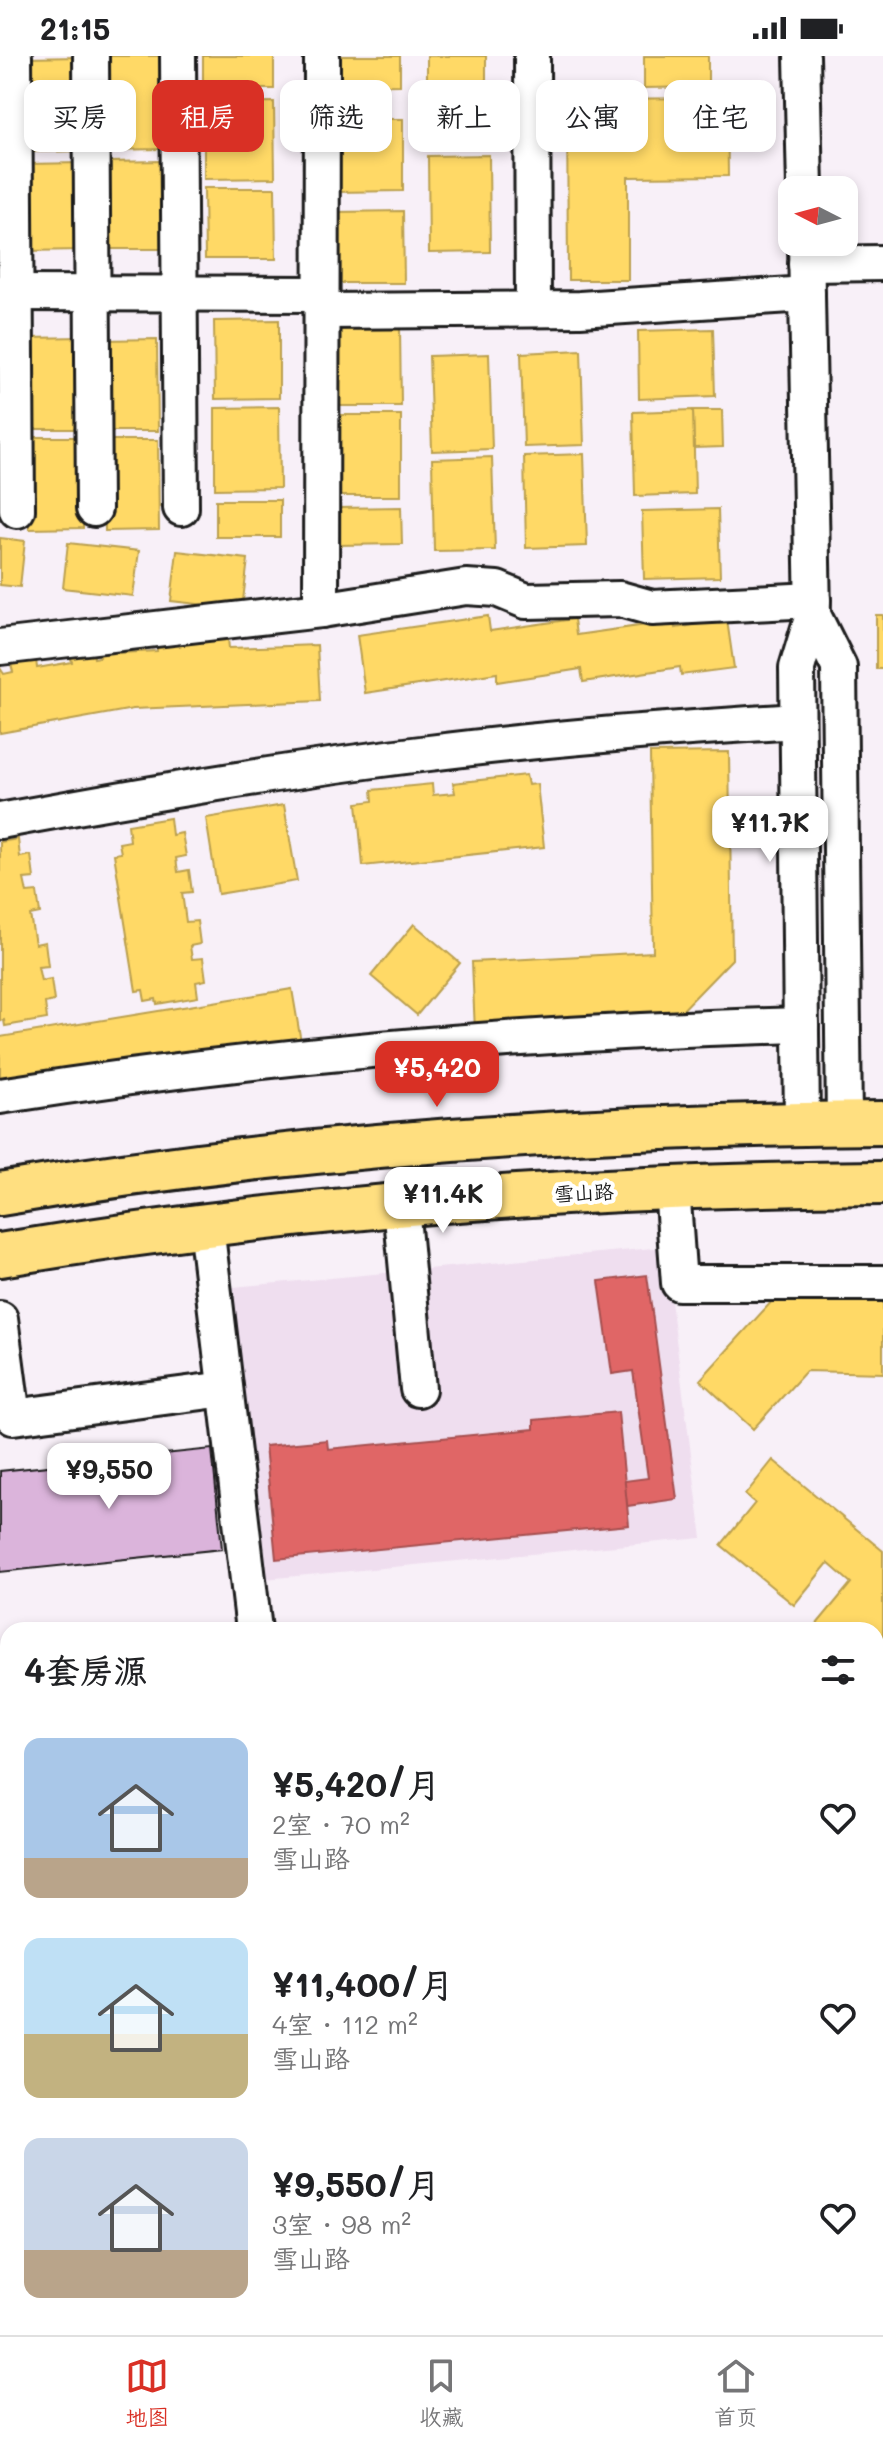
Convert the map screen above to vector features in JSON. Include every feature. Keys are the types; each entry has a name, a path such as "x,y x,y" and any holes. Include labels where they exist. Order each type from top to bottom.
{"main road":[{"path":"0,1194 160,1171 423,1144 638,1130 863,1123"},
{"name":"雪山路","path":"0,1255 206,1226 401,1206 672,1188 883,1183"}],"street":[{"path":"14,56 8,293 17,510"},
{"path":"91,56 94,509"},
{"path":"178,56 181,508"},
{"path":"321,610 322,56"},
{"path":"532,56 533,309"},
{"path":"802,56 805,176"},
{"path":"8,293 180,293 322,302 580,309 806,267 883,263"},
{"path":"802,1124 797,668 813,607 806,267"},
{"path":"0,647 321,610 466,587 497,589 526,601 620,599 652,608 813,607"},
{"path":"813,607 839,667 863,1123"},
{"path":"0,821 277,773 423,753 569,738 797,721"},
{"path":"0,1096 261,1060 419,1044 657,1029 801,1025"},
{"path":"672,1188 679,1283 883,1283"},
{"path":"401,1206 418,1389"},
{"path":"206,1226 253,1622"},
{"path":"0,1319 13,1417 225,1389"}],"shaded area":[{"path":"664,1247 702,1538 265,1579 233,1287"}],"building: 住宅":[{"path":"106,56 161,56 161,80 152,80 152,149 136,149 136,80 106,80"},
{"path":"203,56 274,56 274,89 264,89 264,80 203,80"},
{"path":"336,56 400,56 400,85 392,85 392,80 336,80"},
{"path":"427,56 486,56 486,80 427,80"},
{"path":"644,56 708,56 708,80 664,80 664,88 648,88 648,80 644,80"},
{"path":"79,57 79,80 25,80 25,58"},
{"path":"648,98 664,98 664,152 728,152 728,176 628,177 628,280 568,280 567,152 648,152"},
{"path":"264,102 274,102 275,178 204,179 204,152 264,152"},
{"path":"392,119 403,119 403,191 335,192 334,152 392,152"},
{"path":"489,155 490,252 429,253 428,156"},
{"path":"161,161 162,249 107,249 107,162"},
{"path":"80,163 81,250 26,251 26,164"},
{"path":"204,188 275,188 276,259 205,259"},
{"path":"403,211 404,283 335,283 335,212"},
{"path":"279,320 279,398 215,399 214,321"},
{"path":"400,327 401,406 336,406 336,328"},
{"path":"713,329 715,396 639,399 638,331"},
{"path":"82,337 83,429 29,429 28,338"},
{"path":"157,339 158,431 104,431 103,340"},
{"path":"581,350 584,445 524,447 521,353"},
{"path":"489,354 492,449 432,451 429,356"},
{"path":"279,407 280,488 215,489 215,408"},
{"path":"693,410 722,410 723,447 694,448"},
{"path":"693,410 695,494 635,496 633,412"},
{"path":"336,415 401,415 401,496 337,496"},
{"path":"29,437 83,437 83,528 29,529"},
{"path":"104,440 158,440 159,530 105,531"},
{"path":"584,454 587,546 526,548 524,456"},
{"path":"492,457 495,550 434,551 432,459"},
{"path":"216,500 280,500 280,537 216,537"},
{"path":"401,507 402,544 337,545 337,508"},
{"path":"718,509 720,577 644,579 642,511"},
{"path":"0,538 25,541 20,587 0,585"},
{"path":"68,543 139,551 133,596 63,588"},
{"path":"177,551 248,559 242,609 171,601"},
{"path":"876,615 883,615 883,669 876,669"},
{"path":"488,616 490,631 574,619 576,635 674,621 675,628 727,620 734,668 681,675 680,667 583,682 581,669 497,682 497,673 365,693 357,635"},
{"path":"228,639 229,648 317,645 320,701 133,709 0,733 0,668 4,674 13,672 11,664 36,659 37,668 72,662 70,655 93,651 94,658 100,657 98,649 119,645 120,653 157,651 157,642"},
{"path":"729,752 732,959 673,1020 475,1032 472,962 653,952 650,753"},
{"path":"526,775 528,785 537,784 544,847 363,866 357,803 373,801 372,790 432,784 433,795 455,793 453,783"},
{"path":"284,805 297,881 218,894 206,818"},
{"path":"170,818 172,835 182,833 186,856 176,858 178,872 189,870 192,892 182,893 186,922 197,921 200,944 190,946 192,959 203,958 206,980 196,982 198,997 157,1004 156,999 145,1001 143,990 136,991 114,854 121,853 119,843 130,841 128,825"},
{"path":"18,839 20,857 31,855 34,878 24,879 27,893 37,892 40,913 30,915 35,944 45,942 48,966 38,967 41,981 51,979 54,1001 45,1003 47,1019 5,1026 4,1020 0,1021 0,842"},
{"path":"414,924 460,963 417,1015 371,976"},
{"path":"292,989 301,1042 0,1091 0,1037"},
{"path":"774,1299 883,1302 883,1373 806,1371 753,1429 700,1380"},
{"path":"773,1460 883,1551 883,1622 819,1622 851,1583 828,1563 794,1605 721,1545 755,1503 745,1495"}],"building: 商业":[{"path":"647,1275 677,1499 627,1506 624,1481 648,1478 633,1371 612,1374 599,1281"},
{"path":"618,1412 629,1525 276,1559 265,1446 327,1440 328,1449 534,1429 534,1420"}],"building: 其他":[{"path":"212,1449 222,1549 0,1572 0,1471"}]}
